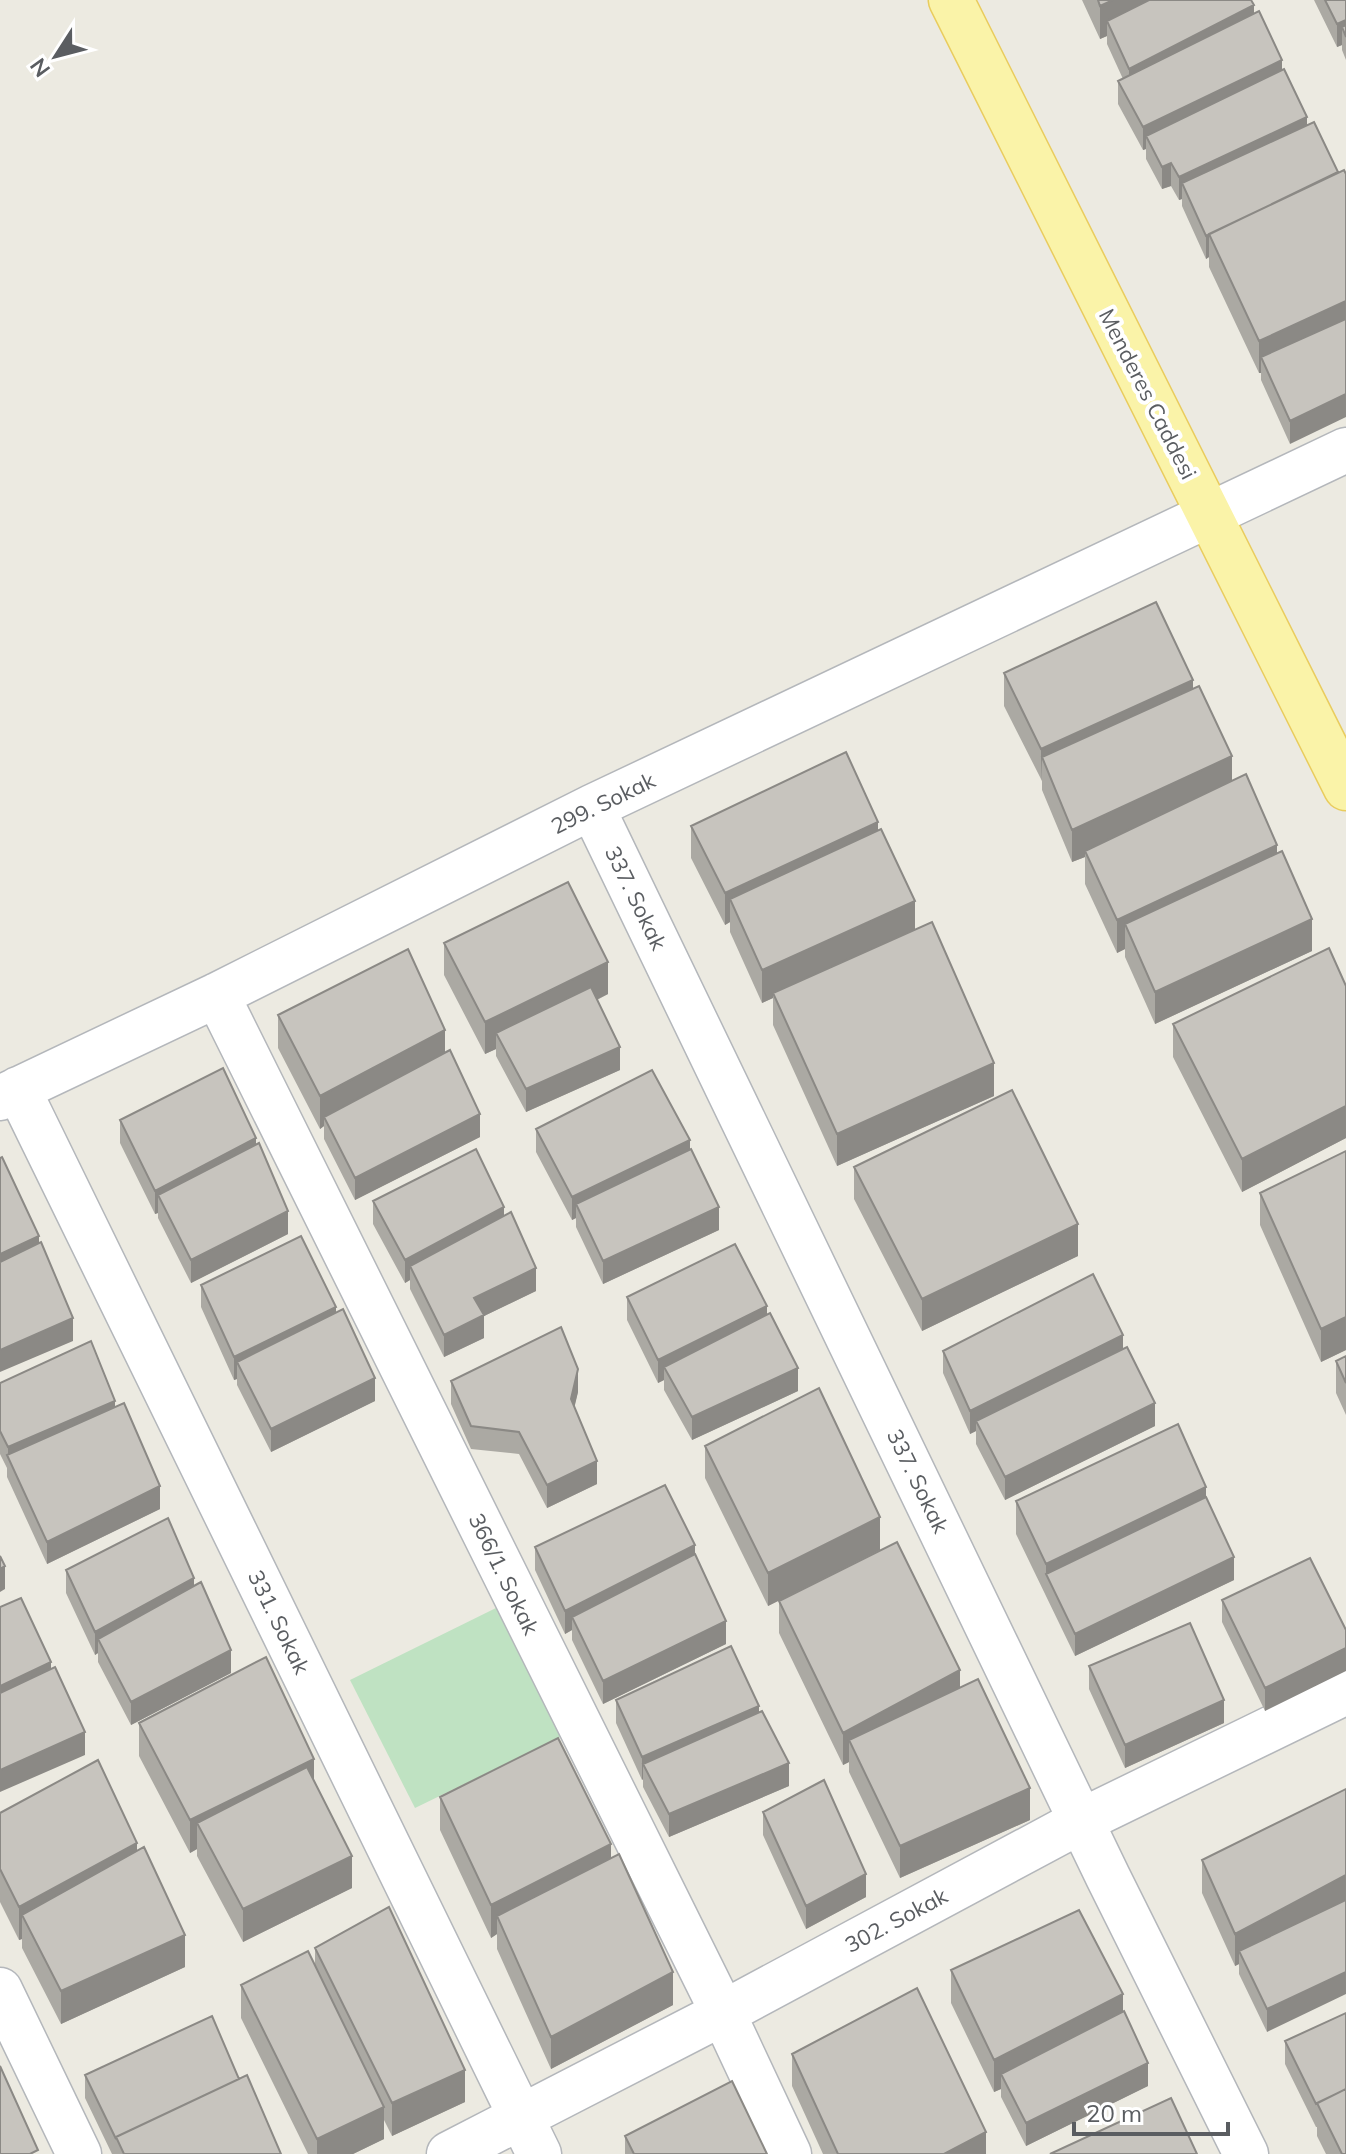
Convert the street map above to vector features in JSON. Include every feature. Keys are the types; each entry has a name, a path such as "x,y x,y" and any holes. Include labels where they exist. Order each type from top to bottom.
{"main road":[{"name":"Menderes Caddesi","path":"951,0 1346,788"}],"street":[{"name":"299. Sokak","path":"9,1094 217,995 592,807 1346,450"},
{"name":"337. Sokak","path":"592,807 1081,1821 1246,2154"},
{"name":"366/1. Sokak","path":"217,995 723,2013 789,2154"},
{"name":"331. Sokak","path":"9,1094 530,2136"},
{"name":"302. Sokak","path":"449,2154 530,2136 723,2013 1081,1821 1346,1692"},
{"path":"0,1990 79,2154"}],"green space":[{"path":"498,1607 561,1737 415,1808 350,1680"}],"building":[{"path":"1098,0 1113,0 1100,6"},
{"path":"1149,0 1251,0 1254,5 1129,69 1107,21"},
{"path":"1325,0 1346,0 1346,20 1337,24"},
{"path":"1259,11 1282,60 1143,127 1118,81"},
{"path":"1284,69 1307,117 1179,177 1171,163 1162,167 1146,136"},
{"path":"1314,122 1338,172 1206,236 1182,183"},
{"path":"1344,170 1346,301 1259,341 1209,234"},
{"path":"1346,319 1346,394 1290,421 1261,357"},
{"path":"1156,602 1193,680 1041,749 1004,673"},
{"path":"1199,686 1232,756 1072,830 1042,757"},
{"path":"846,752 878,822 725,893 691,826"},
{"path":"1246,774 1277,845 1117,920 1085,851"},
{"path":"881,829 915,901 762,970 730,899"},
{"path":"1282,851 1312,919 1155,992 1125,924"},
{"path":"568,882 608,962 485,1022 444,943"},
{"path":"932,922 994,1063 837,1134 773,993"},
{"path":"1329,948 1346,986 1346,1106 1242,1159 1173,1024"},
{"path":"408,949 445,1030 320,1096 278,1015"},
{"path":"591,987 620,1047 526,1089 496,1033"},
{"path":"450,1050 480,1114 355,1178 324,1117"},
{"path":"223,1068 256,1138 155,1191 120,1120"},
{"path":"652,1070 690,1140 572,1197 536,1129"},
{"path":"1012,1090 1078,1224 922,1299 854,1167"},
{"path":"259,1143 288,1211 191,1260 158,1195"},
{"path":"476,1149 504,1207 405,1260 373,1201"},
{"path":"691,1149 719,1207 603,1261 576,1204"},
{"path":"1346,1151 1346,1317 1321,1329 1260,1193"},
{"path":"0,1158 39,1236 0,1254"},
{"path":"511,1212 536,1268 474,1298 484,1315 444,1335 410,1266"},
{"path":"301,1236 336,1307 234,1357 201,1285"},
{"path":"41,1242 73,1318 0,1350 0,1262"},
{"path":"735,1244 767,1306 658,1360 627,1297"},
{"path":"1093,1274 1123,1335 970,1411 943,1351"},
{"path":"343,1309 375,1378 271,1429 237,1362"},
{"path":"770,1313 798,1368 692,1417 664,1367"},
{"path":"561,1327 578,1369 571,1399 597,1461 547,1485 519,1432 471,1426 451,1381"},
{"path":"91,1341 115,1401 8,1447 0,1431 0,1383"},
{"path":"1127,1347 1155,1403 1005,1477 976,1421"},
{"path":"1346,1356 1346,1383 1336,1361"},
{"path":"819,1388 880,1517 768,1573 705,1446"},
{"path":"124,1403 160,1486 47,1542 7,1455"},
{"path":"1178,1424 1206,1487 1046,1564 1016,1501"},
{"path":"665,1485 695,1545 565,1611 535,1547"},
{"path":"1206,1497 1234,1557 1075,1634 1046,1574"},
{"path":"168,1518 194,1578 95,1632 66,1570"},
{"path":"897,1542 960,1670 843,1733 779,1601"},
{"path":"695,1554 726,1621 603,1681 572,1617"},
{"path":"1310,1558 1346,1630 1346,1648 1265,1688 1222,1600"},
{"path":"201,1582 231,1650 131,1702 98,1639"},
{"path":"21,1598 51,1662 0,1686 0,1607"},
{"path":"1190,1623 1224,1700 1125,1745 1089,1666"},
{"path":"731,1646 759,1706 642,1757 616,1700"},
{"path":"266,1657 314,1759 190,1820 139,1723"},
{"path":"55,1667 85,1732 0,1770 0,1693"},
{"path":"978,1679 1030,1788 900,1846 849,1740"},
{"path":"762,1711 789,1763 669,1814 643,1764"},
{"path":"558,1738 611,1844 491,1905 440,1797"},
{"path":"98,1760 137,1843 19,1907 0,1869 0,1813"},
{"path":"307,1767 352,1856 243,1909 197,1823"},
{"path":"824,1780 866,1874 806,1906 763,1812"},
{"path":"1346,1789 1346,1875 1235,1934 1202,1860"},
{"path":"144,1847 185,1935 61,1991 22,1915"},
{"path":"619,1854 673,1972 551,2037 497,1916"},
{"path":"1346,1900 1346,1972 1267,2009 1239,1951"},
{"path":"389,1907 465,2070 392,2103 315,1948"},
{"path":"1079,1910 1123,1994 994,2060 951,1970"},
{"path":"308,1951 384,2107 317,2139 241,1985"},
{"path":"917,1988 986,2132 944,2154 838,2154 792,2054"},
{"path":"1124,2011 1148,2063 1026,2123 1001,2074"},
{"path":"1346,2013 1346,2089 1316,2104 1285,2041"},
{"path":"212,2016 239,2079 116,2139 85,2075"},
{"path":"0,2066 38,2150 30,2154 0,2154"},
{"path":"247,2075 281,2154 124,2154 116,2137"},
{"path":"732,2081 767,2154 634,2154 625,2136"},
{"path":"1346,2089 1346,2154 1342,2154 1317,2103"},
{"path":"1171,2098 1197,2154 1050,2154"}]}
